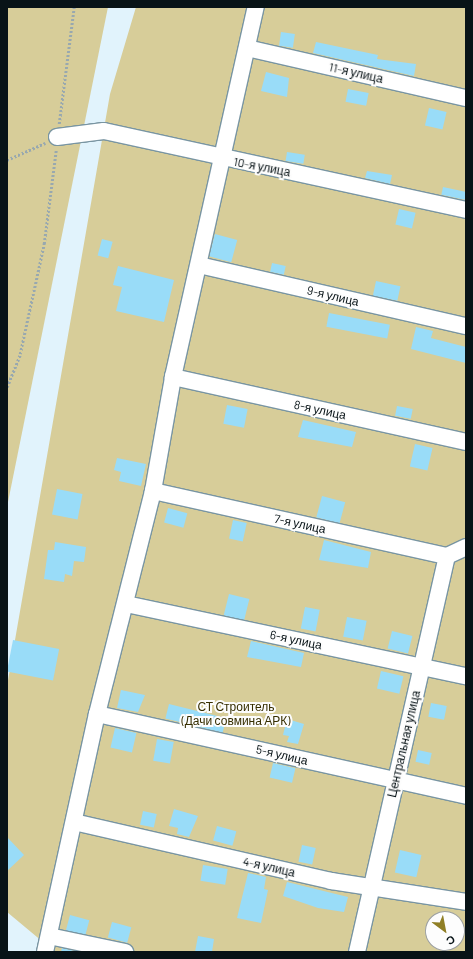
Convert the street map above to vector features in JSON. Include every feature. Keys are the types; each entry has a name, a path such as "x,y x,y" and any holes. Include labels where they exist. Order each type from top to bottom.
{"street":[{"path":"45,952 98,714 153,491 173,377 224,160 256,7"},
{"name":"11-я улица","path":"247,48 466,98"},
{"name":"10-я улица","path":"57,137 104,131 224,160 466,210"},
{"name":"9-я улица","path":"199,265 466,326"},
{"name":"8-я улица","path":"173,377 466,442"},
{"name":"7-я улица","path":"153,491 447,556"},
{"path":"447,556 466,547"},
{"name":"Центральная улица","path":"357,952 447,556"},
{"name":"6-я улица","path":"126,604 466,676"},
{"name":"5-я улица","path":"98,714 466,796"},
{"name":"4-я улица","path":"74,822 331,881 372,885 466,902"},
{"path":"49,936 125,952"}],"path":[{"path":"7,387 20,354 44,244 74,7"},
{"path":"7,160 57,137"}],"green space":[{"path":"7,7 108,7 7,507"},
{"name":"СТ Строитель (Дачи совмина АРК)","path":"136,7 466,7 466,952 55,952 7,912 7,686 110,94"}],"building":[{"path":"281,32 295,34 293,48 279,46"},
{"path":"316,42 378,55 377,59 416,64 414,76 313,53"},
{"path":"266,72 289,78 287,97 261,91"},
{"path":"348,89 369,93 366,106 346,102"},
{"path":"429,108 447,112 442,130 425,126"},
{"path":"287,152 305,155 303,164 286,161"},
{"path":"367,171 392,175 390,184 365,178"},
{"path":"443,187 466,192 465,200 441,195"},
{"path":"399,209 416,213 412,228 395,225"},
{"path":"215,234 237,240 231,262 209,256"},
{"path":"102,239 113,242 108,258 98,255"},
{"path":"272,263 286,266 284,275 270,272"},
{"path":"118,266 174,280 164,322 116,311 122,287 113,285"},
{"path":"376,281 400,286 397,301 373,296"},
{"path":"329,313 390,325 387,339 326,327"},
{"path":"416,327 433,331 431,338 466,347 466,363 411,349"},
{"path":"227,405 248,409 244,428 223,424"},
{"path":"397,406 413,409 411,419 395,416"},
{"path":"303,420 356,432 352,447 298,437"},
{"path":"415,444 433,448 427,470 410,466"},
{"path":"117,458 146,464 141,486 119,481 121,472 114,470"},
{"path":"57,489 83,494 78,519 52,515"},
{"path":"322,496 345,502 339,523 316,517"},
{"path":"168,508 187,513 183,528 164,522"},
{"path":"233,520 247,523 243,541 229,539"},
{"path":"324,540 371,552 368,568 319,560"},
{"path":"55,542 86,547 84,562 74,561 72,576 65,574 64,582 44,579 48,550 54,550"},
{"path":"229,594 249,599 244,620 224,615"},
{"path":"305,607 320,610 316,631 301,629"},
{"path":"347,617 367,621 363,640 343,637"},
{"path":"392,631 412,636 408,654 388,648"},
{"path":"13,640 59,649 53,680 7,671"},
{"path":"251,641 304,653 301,667 247,657"},
{"path":"381,671 403,676 399,694 377,689"},
{"path":"121,690 145,695 138,712 117,708"},
{"path":"431,703 447,706 444,720 428,717"},
{"path":"169,704 226,718 223,733 165,719"},
{"path":"287,719 304,724 298,744 287,742 289,736 283,735"},
{"path":"115,728 136,733 132,752 111,747"},
{"path":"157,739 174,742 170,764 153,761"},
{"path":"418,750 432,753 429,765 416,762"},
{"path":"273,763 295,768 292,783 270,778"},
{"path":"174,809 198,816 189,837 177,834 178,828 169,826"},
{"path":"143,811 157,814 154,828 140,825"},
{"path":"217,826 236,831 232,846 213,840"},
{"path":"7,837 24,855 7,871"},
{"path":"302,845 316,848 312,865 298,862"},
{"path":"400,850 421,855 416,877 395,872"},
{"path":"203,865 228,869 225,885 200,881"},
{"path":"248,873 266,877 264,889 268,890 261,923 237,918"},
{"path":"287,882 348,897 344,912 318,908 283,896"},
{"path":"70,915 89,920 85,936 66,930"},
{"path":"112,922 131,927 127,943 108,937"},
{"path":"198,936 214,939 212,952 195,952"},
{"path":"62,948 79,952 61,952"}]}
